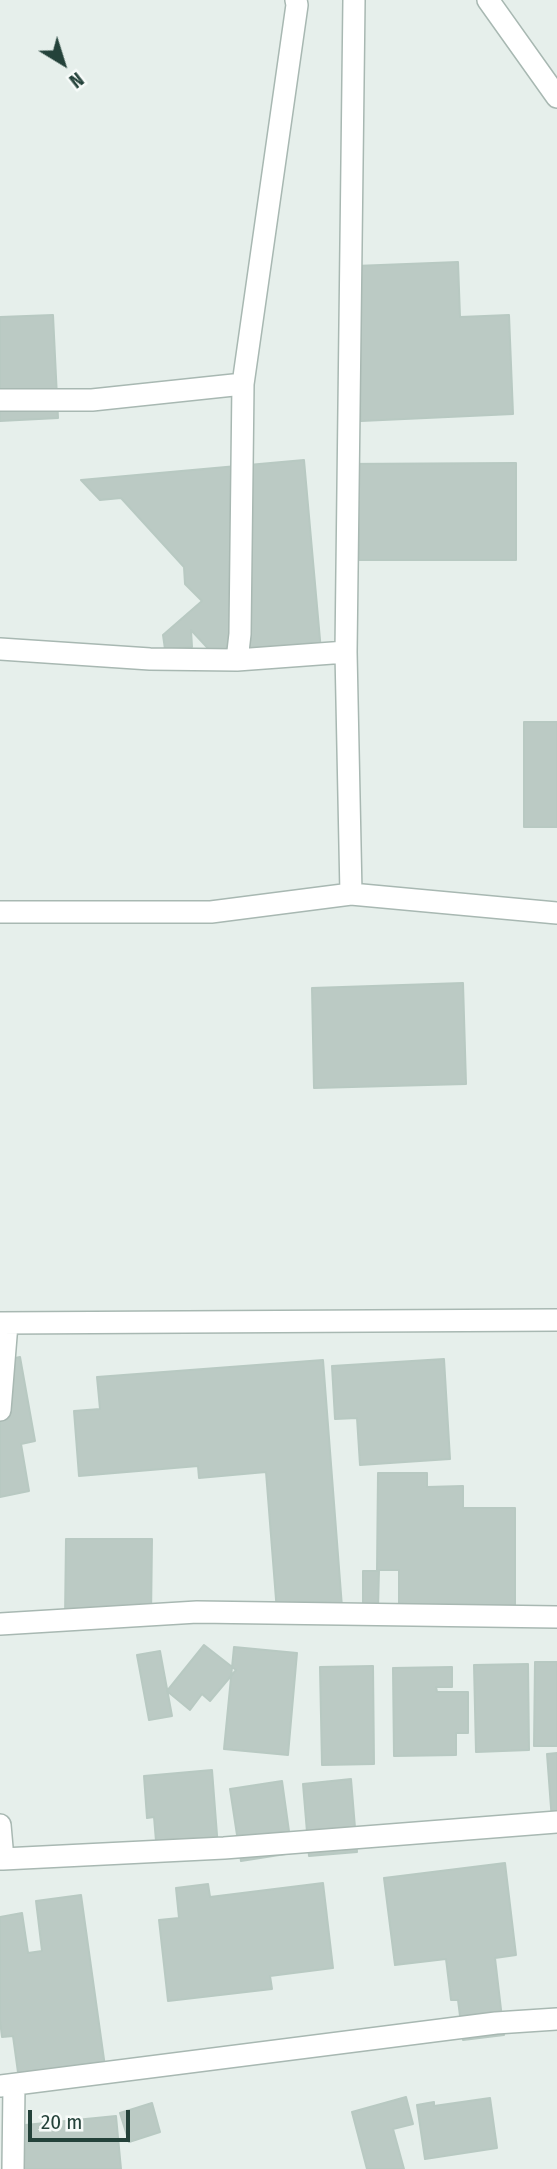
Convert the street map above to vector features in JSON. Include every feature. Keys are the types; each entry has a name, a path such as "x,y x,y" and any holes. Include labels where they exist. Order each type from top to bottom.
{"street":[{"path":"237,660 240,634 243,384 296,0"},
{"path":"351,894 346,652 354,0"},
{"path":"488,0 557,97"},
{"path":"0,400 92,400 243,384"},
{"path":"0,649 150,659 237,660 346,652"},
{"path":"0,912 211,912 351,894 557,914"},
{"path":"0,1410 3,1324 557,1320"},
{"path":"0,1624 197,1612 557,1617"},
{"path":"0,1825 1,1859 224,1848 557,1822"},
{"path":"13,2169 7,2085 496,2023 557,2019"}],"building":[{"path":"458,262 460,317 509,315 513,414 361,421 355,266"},
{"path":"53,315 58,418 0,421 0,317"},
{"path":"304,460 322,662 228,670 191,630 192,647 165,649 163,635 202,601 185,584 184,567 121,498 100,500 81,480"},
{"path":"516,463 516,560 359,560 359,530 339,530 339,464"},
{"path":"524,722 557,722 557,827 524,827"},
{"path":"463,983 466,1084 314,1088 312,988"},
{"path":"20,1357 35,1441 21,1444 29,1491 0,1497 0,1361"},
{"path":"444,1359 450,1459 360,1465 357,1418 335,1419 332,1366"},
{"path":"323,1360 342,1607 277,1612 266,1472 199,1478 198,1466 79,1476 74,1411 100,1409 97,1377"},
{"path":"378,1473 427,1473 427,1487 463,1486 463,1508 515,1508 515,1617 399,1617 399,1570 379,1570 378,1609 363,1610 363,1571 377,1571"},
{"path":"66,1539 152,1539 151,1618 65,1618"},
{"path":"204,1645 236,1670 210,1701 202,1694 190,1710 167,1691"},
{"path":"234,1647 297,1653 288,1755 224,1749"},
{"path":"160,1651 172,1716 149,1720 137,1655"},
{"path":"535,1662 557,1662 557,1746 534,1746"},
{"path":"528,1664 529,1750 476,1752 474,1665"},
{"path":"373,1666 374,1764 322,1765 320,1667"},
{"path":"452,1667 452,1687 436,1687 437,1692 468,1692 468,1733 456,1733 456,1755 394,1756 393,1668"},
{"path":"557,1753 557,1822 552,1821 547,1754"},
{"path":"212,1770 218,1848 157,1853 154,1817 147,1818 144,1776"},
{"path":"351,1779 357,1852 309,1856 303,1784"},
{"path":"282,1781 292,1853 241,1861 230,1789"},
{"path":"505,1863 516,1955 495,1958 504,2035 463,2040 458,2000 451,2000 446,1959 395,1965 384,1878"},
{"path":"323,1883 333,1968 270,1976 272,1989 168,2001 159,1920 179,1918 176,1888 208,1884 210,1897"},
{"path":"81,1895 107,2081 21,2094 13,2036 2,2037 0,2021 0,1917 22,1913 28,1953 42,1951 36,1901"},
{"path":"406,2097 413,2124 393,2129 404,2169 367,2169 352,2112"},
{"path":"490,2098 497,2148 425,2159 417,2105 434,2102 434,2106"},
{"path":"152,2103 160,2132 129,2142 120,2113"},
{"path":"116,2116 121,2169 19,2169 15,2126"}]}
